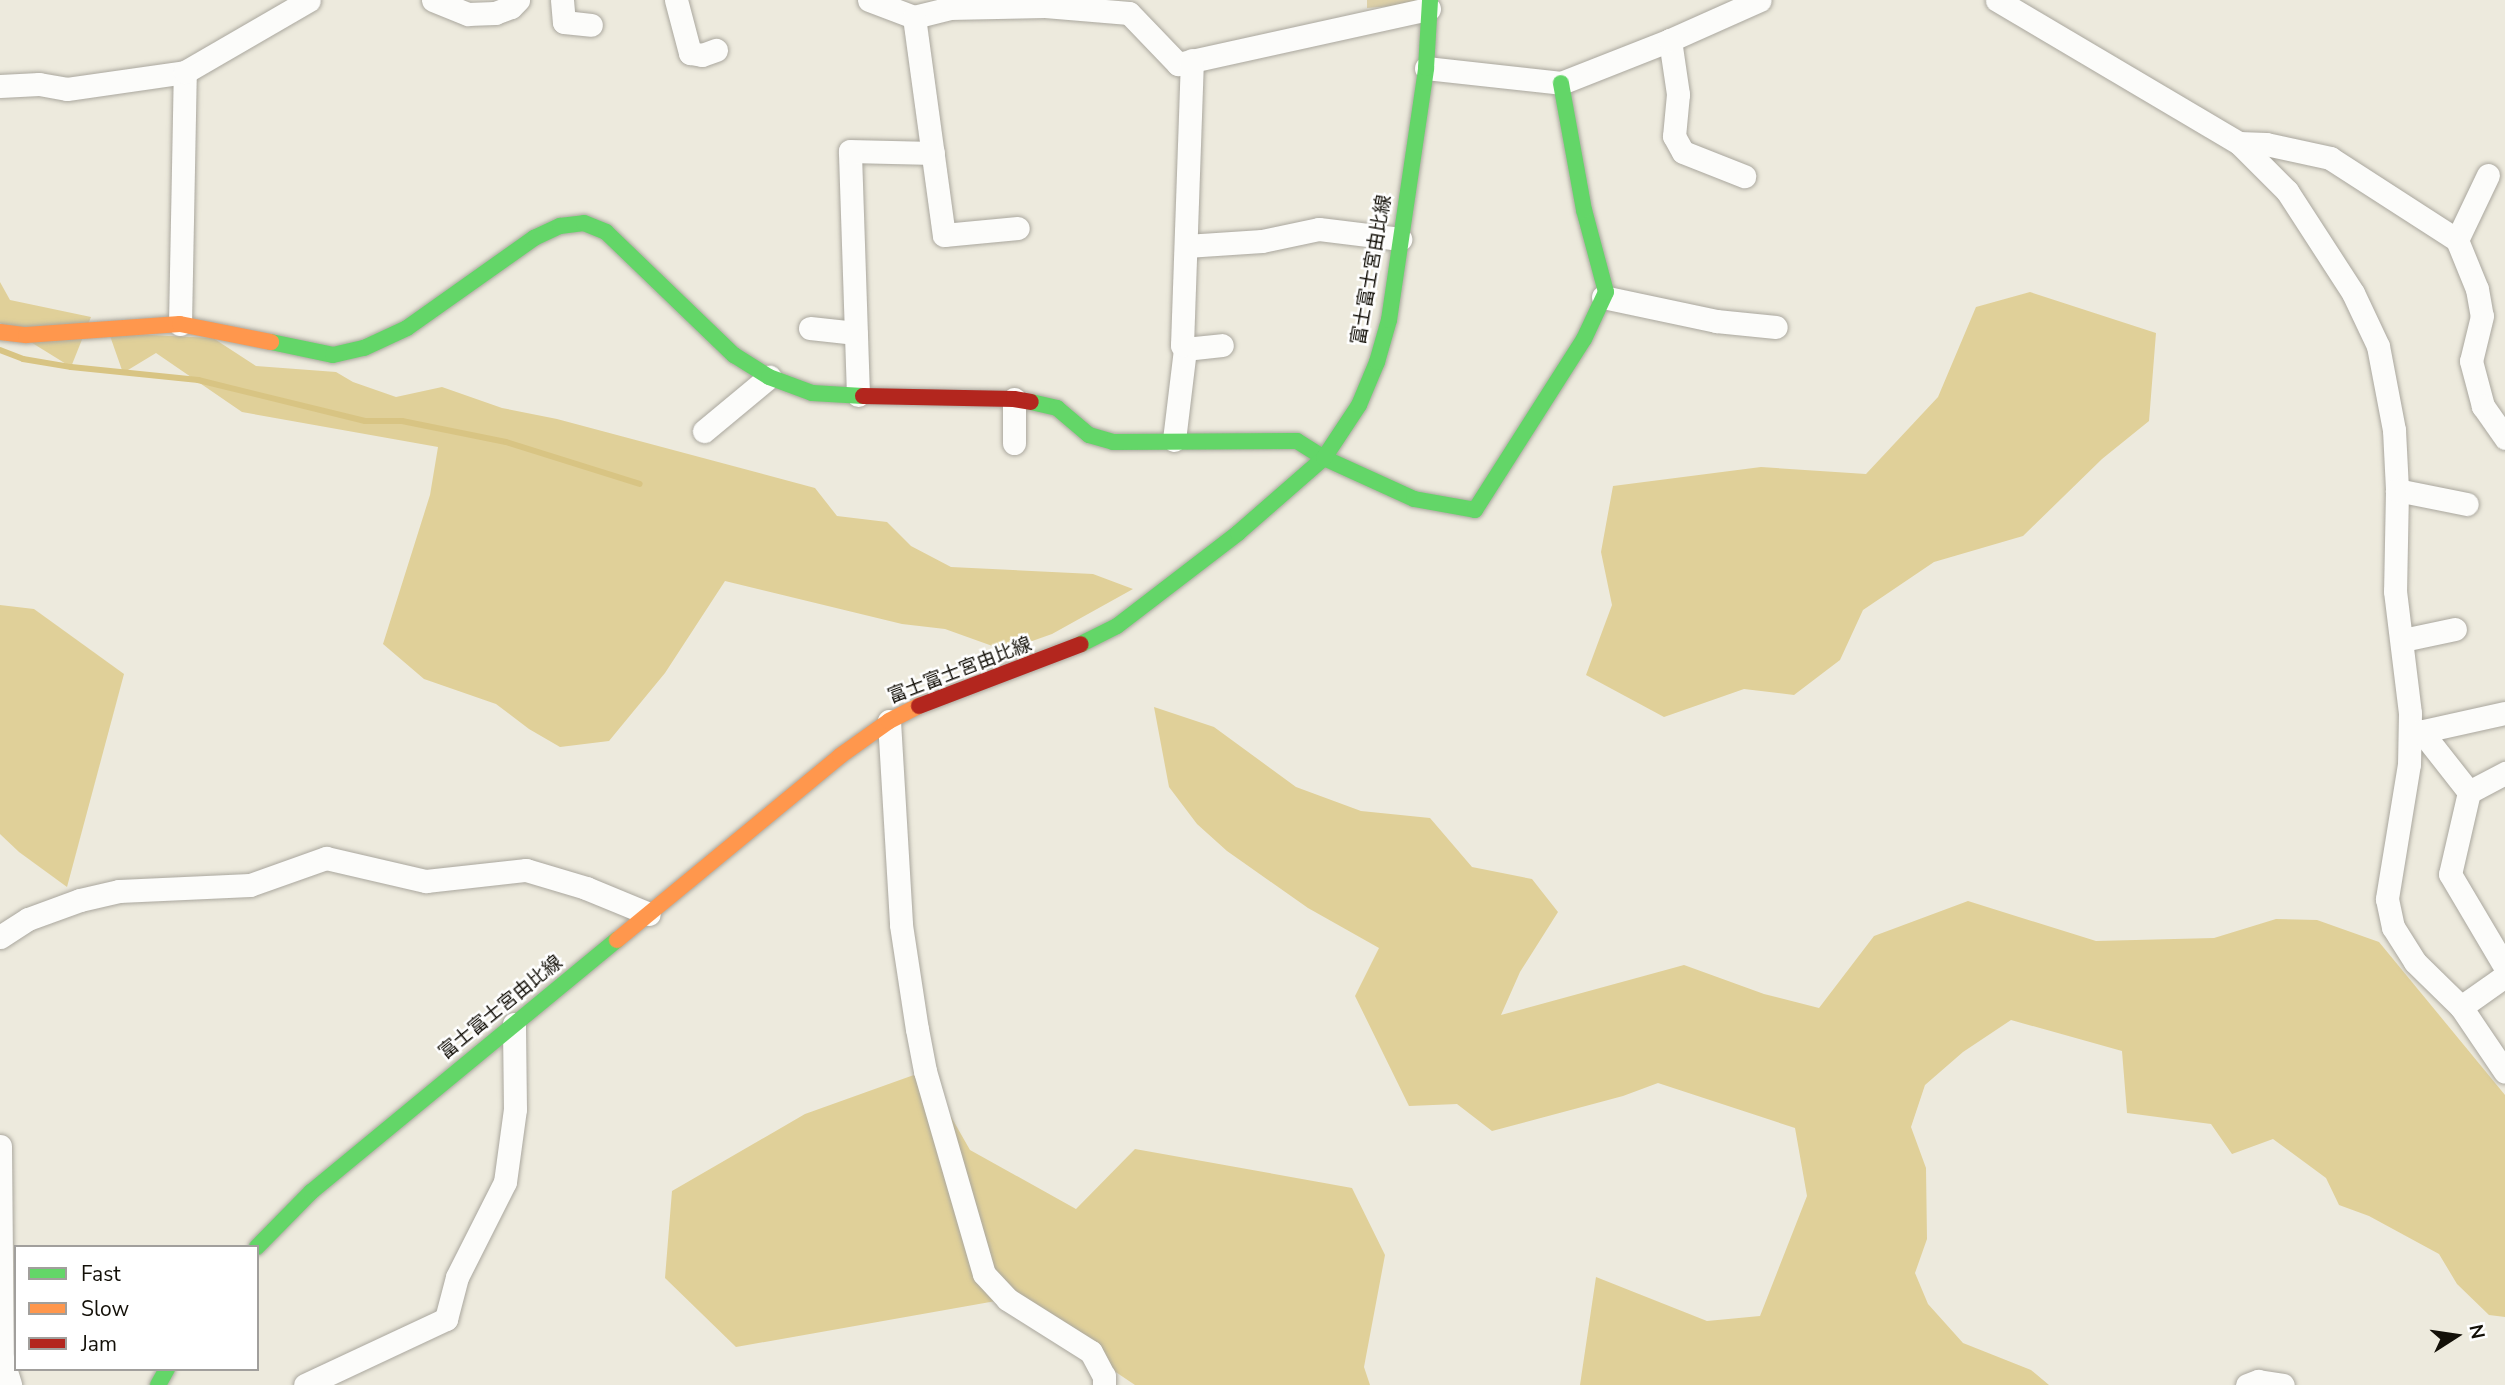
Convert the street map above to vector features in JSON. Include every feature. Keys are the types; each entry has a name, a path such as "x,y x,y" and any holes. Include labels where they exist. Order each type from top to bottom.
{"street":[{"path":"0,86 39,84 67,89 185,72 309,0"},
{"path":"433,0 468,14 495,13 511,7 518,0"},
{"path":"562,0 564,22 590,25"},
{"path":"676,0 690,53 702,55 716,50"},
{"path":"869,0 914,17 949,8 1045,6 1129,13 1178,64 1429,5"},
{"path":"1426,68 1561,83 1670,40 1760,0"},
{"path":"1997,0 2239,143 2280,183 2353,293 2378,346 2394,430 2397,490 2395,591 2416,733 2387,899 2393,927 2415,962 2461,1007 2504,1068"},
{"name":"富士富士宮由比線","path":"259,1245 312,1192 839,756 889,721 978,682 1065,653 1117,626 1238,533 1324,458 1359,405 1377,362 1389,320 1426,68 1429,5"},
{"path":"914,17 944,235 1018,228"},
{"path":"1670,40 1678,94 1674,136 1683,152 1744,176"},
{"path":"1174,440 1185,349 1182,345 1192,60"},
{"path":"180,324 185,72"},
{"path":"0,332 26,335 180,324 333,355 365,348 407,328 534,238 560,226 584,223 606,232 734,355 769,377 812,393 1014,398 1057,408 1089,435 1112,442 1297,442 1324,458 1415,499 1475,510 1584,339 1606,292 1584,210 1561,83"},
{"path":"2239,143 2266,144 2330,158 2457,240 2477,289 2482,316 2471,360 2483,406 2505,438"},
{"path":"858,395 850,151 933,153"},
{"path":"2457,240 2488,175"},
{"path":"1186,246 1262,241 1319,229 1400,239"},
{"path":"1603,297 1716,321 1776,327"},
{"path":"810,328 856,333"},
{"path":"1185,349 1222,345"},
{"path":"704,431 769,377"},
{"path":"1014,398 1014,443"},
{"path":"2397,490 2467,504"},
{"path":"2403,640 2455,629"},
{"path":"2416,733 2505,713"},
{"path":"889,721 901,925 917,1029 925,1071 984,1274 1007,1299 1091,1352 1104,1376 1104,1385"},
{"path":"2416,733 2469,792"},
{"path":"2505,773 2469,792 2450,873 2505,967"},
{"path":"0,937 28,919 80,900 119,891 250,885 327,858 426,881 526,870 586,888 649,914"},
{"path":"2461,1007 2505,976"},
{"path":"305,1385 446,1319 457,1277 505,1182 516,1109 514,1024"},
{"path":"0,1146 2,1358 10,1385"},
{"path":"2247,1385 2258,1381 2283,1385"}],"shaded area":[{"path":"1367,0 1417,0 1404,5 1367,8"},
{"path":"0,282 10,300 91,317 71,367 0,323"},
{"path":"2030,292 2156,333 2149,421 2102,459 2023,536 1934,562 1863,610 1840,660 1794,695 1744,689 1664,717 1586,675 1612,605 1601,552 1613,486 1761,467 1866,474 1938,397 1976,307"},
{"path":"109,333 213,338 256,366 336,372 353,382 396,397 442,387 502,408 557,419 815,488 837,516 887,522 911,546 951,567 1093,574 1133,589 1052,634 1018,646 998,648 945,629 902,624 725,581 665,673 609,741 560,747 529,729 496,704 424,679 383,644 430,495 438,447 242,412 156,353 123,373"},
{"path":"0,605 34,609 124,674 67,887 19,852 0,834"},
{"path":"1154,707 1214,727 1296,787 1361,811 1430,818 1472,867 1532,879 1558,912 1520,972 1501,1015 1684,965 1764,994 1819,1008 1874,936 1968,901 2096,941 2214,938 2276,919 2317,920 2379,942 2505,1095 2505,1317 2489,1315 2457,1284 2439,1254 2369,1216 2339,1205 2326,1178 2273,1139 2232,1154 2211,1124 2127,1113 2122,1051 2011,1020 1963,1052 1925,1085 1911,1127 1926,1168 1927,1239 1915,1273 1928,1304 1963,1343 2031,1370 2049,1385 1580,1385 1596,1277 1707,1321 1760,1316 1807,1196 1795,1128 1658,1083 1623,1096 1492,1131 1457,1104 1409,1106 1355,996 1379,948 1308,908 1227,851 1197,824 1169,787"},
{"path":"925,1071 970,1150 1076,1209 1135,1149 1352,1188 1385,1255 1364,1367 1370,1385 1135,1385 1007,1299 736,1347 665,1278 672,1191 805,1114"}],"waterway":[{"path":"0,350 23,359 71,367 198,380 365,421 402,421 506,442 640,484"}],"traffic: fast":[{"path":"1081,644 1117,626 1238,533 1324,458 1359,405 1377,362 1389,320 1426,68 1430,0"},
{"path":"1031,402 1057,408 1089,435 1113,442 1297,441 1324,458 1414,499 1475,510 1584,339 1606,292 1584,210 1561,83"},
{"path":"271,342 333,355 364,348 407,328 534,238 560,226 584,223 606,232 734,355 769,377 812,393 863,396"},
{"path":"259,1245 311,1192 617,940"},
{"path":"158,1385 166,1371"}],"traffic: slow":[{"path":"0,332 26,335 180,324 271,342"},
{"path":"617,940 840,756 889,721 919,706"}],"traffic: jam":[{"path":"863,396 1014,399 1031,402"},
{"path":"919,706 1081,644"}]}
